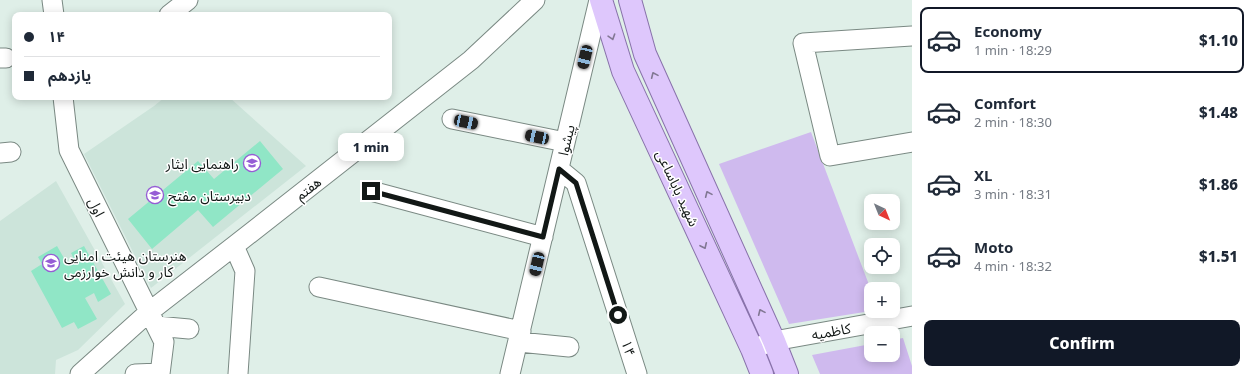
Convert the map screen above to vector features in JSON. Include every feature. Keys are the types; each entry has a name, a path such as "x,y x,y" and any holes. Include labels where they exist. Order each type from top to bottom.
{"main road":[{"name":"شهید باباساعی","path":"600,0 623,71 752,349 762,374"},
{"name":"شهید باباساعی","path":"630,0 645,54 774,341 787,374"}],"street":[{"path":"52,0 54,12"},
{"path":"173,12 188,0"},
{"name":"هفتم","path":"80,374 152,319 234,246 471,60 534,0"},
{"name":"پیشوا","path":"510,374 600,0"},
{"path":"912,36 803,43 830,156 912,142"},
{"name":"اول","path":"63,100 69,150 164,342 160,373"},
{"path":"452,119 565,142"},
{"name":"۱۴","path":"559,169 576,183 637,374"},
{"path":"371,191 543,237"},
{"path":"234,246 245,271 238,374"},
{"path":"319,287 569,347"},
{"name":"کاظمیه","path":"752,349 774,341 912,316"},
{"path":"152,319 189,329"},
{"path":"135,374 160,373"}],"shaded area":[{"path":"161,100 232,100 306,166 151,288 84,154"},
{"path":"811,132 868,282 864,282 864,312 789,324 719,164"},
{"name":"هنرستان هیئت امنایی کار و دانش خوارزمی","path":"56,181 125,304 78,350 56,360 55,374 0,374 0,221"},
{"path":"903,338 912,366 912,374 820,374 812,355 864,345 864,362 900,362 900,339"}],"building":[{"path":"260,141 283,169 213,227 198,210 152,249 128,219 198,161 214,179"},
{"path":"57,246 68,265 75,261 71,253 84,246 111,294 98,302 94,293 85,298 97,319 78,329 74,322 62,328 31,271 42,264 38,257"}],"place":[{"name":"راهنمایی ایثار","path":"252,163"},
{"name":"دبیرستان مفتح","path":"155,195"},
{"name":"هنرستان هیئت امنایی کار و دانش خوارزمی","path":"51,263"}],"route":[{"path":"371,191 543,237 559,169 576,183 618,315"}]}
